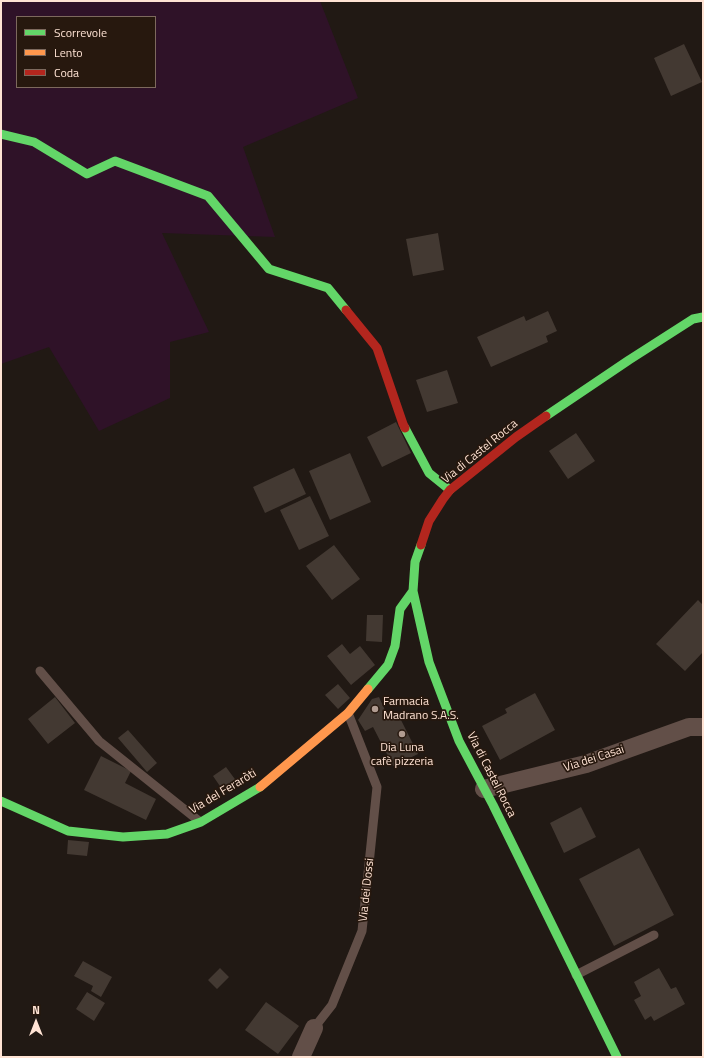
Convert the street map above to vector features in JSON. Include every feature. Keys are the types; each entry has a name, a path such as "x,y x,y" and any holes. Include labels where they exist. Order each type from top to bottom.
{"street":[{"path":"1,134 34,142 87,174 115,161 208,196 269,269 328,288 377,348 403,424 429,473 450,490"},
{"name":"Via di Castel Rocca","path":"617,1057 497,812 459,741 429,662 413,591 415,562 429,521 450,490 516,436 693,319 703,317"},
{"name":"Via del Feraròti","path":"1,801 68,831 123,837 167,834 201,822 257,789 348,714 388,665 395,646 400,609 413,591"},
{"name":"Via dei Casai","path":"484,789 586,764 689,727 703,727"},
{"name":"Via dei Dossi","path":"301,1057 314,1028"}],"lane":[{"path":"40,671 99,741 201,822"},
{"name":"Via dei Dossi","path":"314,1028 332,1005 362,931 377,787 348,714"},
{"path":"576,975 654,935"}],"shaded area":[{"path":"1,1 320,1 358,98 243,147 275,237 162,233 209,332 170,342 170,398 99,431 49,347 1,364"}],"building":[{"path":"684,44 702,82 671,96 654,58"},
{"path":"438,233 444,270 413,276 406,239"},
{"path":"548,311 557,331 546,336 548,342 491,367 477,337 524,316 526,321"},
{"path":"447,370 458,403 427,412 416,380"},
{"path":"396,422 411,453 382,467 367,437"},
{"path":"576,433 595,461 568,479 549,451"},
{"path":"350,453 371,502 330,520 309,471"},
{"path":"294,468 306,494 265,513 253,487"},
{"path":"310,496 329,536 299,550 280,510"},
{"path":"334,545 360,579 332,600 306,566"},
{"path":"698,600 703,605 703,652 685,671 656,644"},
{"path":"367,615 383,615 382,642 366,641"},
{"path":"342,644 350,654 360,646 375,665 351,685 327,656"},
{"path":"338,684 350,698 338,709 325,695"},
{"path":"535,693 555,730 500,760 482,726 507,713 505,709"},
{"path":"55,697 75,723 48,744 28,719"},
{"path":"379,697 389,719 398,714 418,754 393,766 373,727 365,731 358,720 372,699"},
{"path":"128,730 157,763 147,772 118,738"},
{"path":"101,756 131,771 125,783 156,799 146,820 84,790"},
{"path":"226,767 237,782 224,792 213,776"},
{"path":"581,807 596,837 564,853 550,823"},
{"path":"68,840 89,842 87,856 67,854"},
{"path":"639,848 674,915 614,946 579,879"},
{"path":"83,961 112,977 101,997 91,991 93,986 74,976"},
{"path":"220,968 229,977 217,989 208,980"},
{"path":"659,968 671,989 676,987 685,1004 654,1021 651,1016 645,1020 634,1000 641,996 634,982"},
{"path":"87,992 105,1003 94,1021 76,1009"},
{"path":"266,1002 299,1026 278,1054 245,1030"}],"traffic: fast":[{"path":"1,134 34,142 87,174 115,161 208,196 269,269 328,288 346,310"},
{"path":"546,416 693,319 703,317"},
{"path":"405,428 429,473 450,490"},
{"path":"421,545 415,562 413,591 429,662 459,741 493,805 617,1057"},
{"path":"368,689 388,665 395,646 400,609 413,591"},
{"path":"1,801 68,831 123,837 167,834 201,822 260,787"}],"traffic: slow":[{"path":"260,787 348,713 368,689"}],"traffic: jam":[{"path":"346,310 377,348 405,428"},
{"path":"421,545 429,521 450,490 516,437 546,416"}],"place":[{"name":"Farmacia Madrano S.A.S.","path":"375,709"},
{"name":"Dia Luna cafè pizzeria","path":"402,734"}]}
